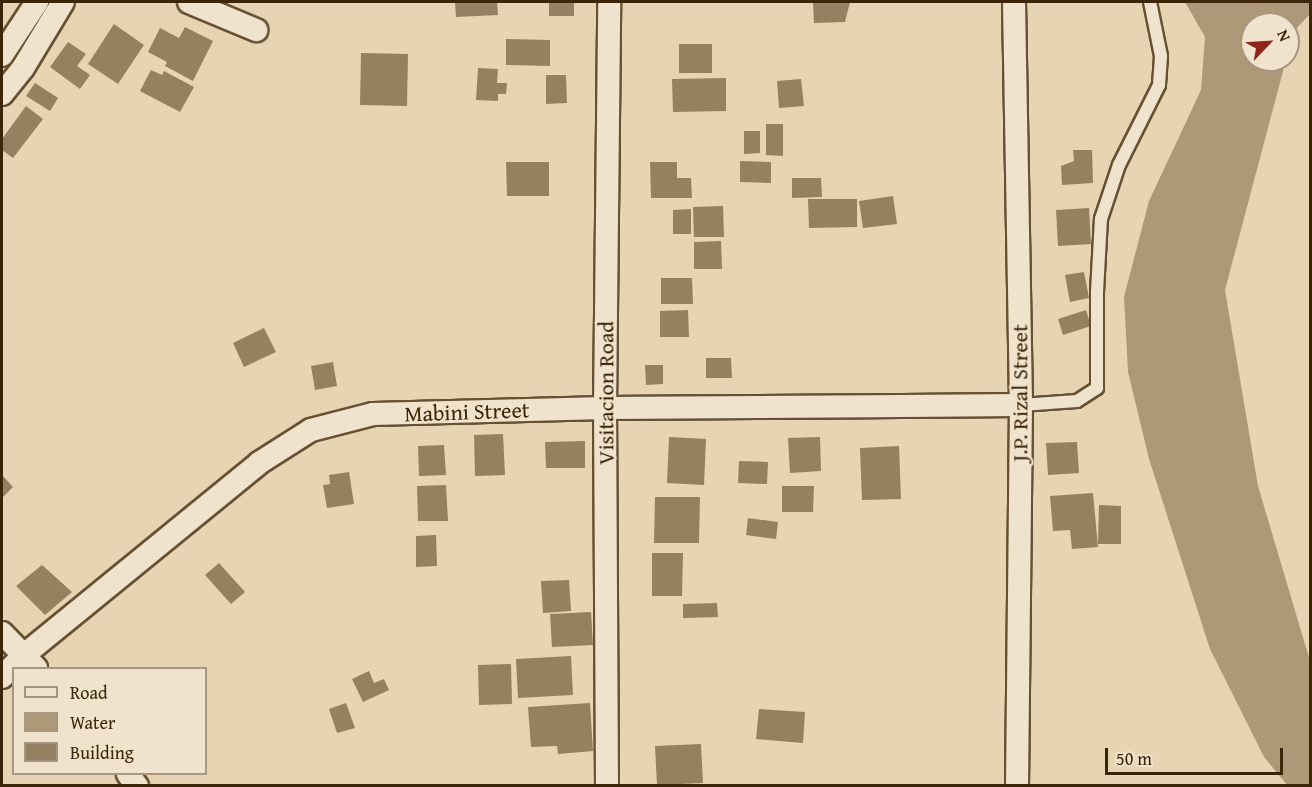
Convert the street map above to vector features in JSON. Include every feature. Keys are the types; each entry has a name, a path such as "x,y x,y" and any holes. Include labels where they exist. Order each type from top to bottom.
{"street":[{"path":"2,55 37,2"},
{"path":"2,94 23,68 63,2"},
{"path":"189,2 256,30"},
{"name":"Visitacion Road","path":"607,786 605,408 609,2"},
{"name":"J.P. Rizal Street","path":"1014,2 1021,405 1017,786"},
{"name":"Mabini Street","path":"30,662 259,462 311,430 373,414 605,408 1021,405"},
{"path":"2,633 30,662"}],"lane":[{"path":"1021,405 1077,401 1097,388 1097,292 1101,219 1119,165 1159,85 1161,56 1150,2"}],"water":[{"path":"1185,2 1310,2 1310,14 1300,25 1300,12 1240,12 1240,72 1283,72 1225,290 1258,486 1310,661 1310,785 1287,785 1264,757 1210,649 1149,459 1128,372 1124,297 1149,201 1201,90 1205,37"}],"building":[{"path":"455,2 497,2 498,15 456,17"},
{"path":"549,2 574,2 574,16 549,16"},
{"path":"813,2 850,2 845,22 814,23"},
{"path":"114,24 144,45 118,84 88,64"},
{"path":"185,27 213,41 193,81 165,66 167,62 148,52 160,28 179,38"},
{"path":"506,39 550,40 550,66 506,65"},
{"path":"68,42 86,54 77,66 90,75 80,89 50,67"},
{"path":"679,44 712,44 712,73 679,73"},
{"path":"361,53 408,54 407,106 360,105"},
{"path":"478,68 498,69 497,83 507,83 506,94 498,94 498,101 476,100"},
{"path":"151,70 162,75 164,71 194,87 180,112 140,91"},
{"path":"546,75 566,75 567,103 546,104"},
{"path":"726,78 726,111 673,112 672,79"},
{"path":"801,79 804,106 779,108 777,81"},
{"path":"35,83 58,98 50,111 26,96"},
{"path":"26,106 43,119 13,158 2,150 2,139"},
{"path":"766,124 783,124 783,156 766,155"},
{"path":"744,131 760,131 760,153 744,154"},
{"path":"1073,150 1092,150 1093,183 1062,185 1061,166 1074,161"},
{"path":"740,161 771,162 771,183 740,182"},
{"path":"506,162 549,162 549,196 507,196"},
{"path":"650,162 677,162 677,178 691,178 692,198 651,198"},
{"path":"792,178 821,178 822,197 792,198"},
{"path":"893,196 897,224 863,228 859,201"},
{"path":"808,199 857,199 857,227 809,228"},
{"path":"723,206 724,237 694,237 693,207"},
{"path":"1089,208 1091,244 1058,246 1056,210"},
{"path":"691,209 691,234 673,234 673,210"},
{"path":"721,241 722,269 694,269 694,242"},
{"path":"1084,272 1089,298 1070,302 1065,275"},
{"path":"661,278 692,278 693,304 661,304"},
{"path":"688,310 689,337 660,337 660,311"},
{"path":"1086,310 1091,326 1063,335 1058,319"},
{"path":"264,328 276,352 244,367 233,343"},
{"path":"706,358 731,358 732,378 706,378"},
{"path":"333,362 337,386 315,390 311,366"},
{"path":"645,365 663,365 663,384 646,385"},
{"path":"503,434 505,475 475,476 474,435"},
{"path":"669,437 706,439 704,485 667,483"},
{"path":"820,437 821,471 790,473 788,438"},
{"path":"585,441 585,468 546,468 545,442"},
{"path":"1077,442 1079,473 1048,475 1046,443"},
{"path":"444,445 446,475 419,476 418,446"},
{"path":"899,446 901,499 862,500 860,448"},
{"path":"739,461 768,462 767,484 738,483"},
{"path":"349,472 354,504 327,508 323,485 330,484 329,475"},
{"path":"2,475 13,487 2,498"},
{"path":"446,485 448,521 418,521 417,486"},
{"path":"782,486 814,486 813,512 782,512"},
{"path":"1093,493 1098,547 1072,549 1070,530 1053,531 1050,496"},
{"path":"655,497 700,497 699,543 654,543"},
{"path":"1099,505 1121,506 1121,544 1098,544"},
{"path":"748,518 778,522 776,539 746,535"},
{"path":"436,535 437,566 416,567 416,536"},
{"path":"652,553 683,553 682,596 652,596"},
{"path":"219,563 245,592 231,604 205,575"},
{"path":"42,565 72,592 45,615 16,586"},
{"path":"569,580 571,611 543,613 541,581"},
{"path":"717,603 718,617 683,618 683,604"},
{"path":"591,612 593,645 552,647 550,614"},
{"path":"571,656 573,695 518,698 516,659"},
{"path":"511,664 512,704 479,705 478,665"},
{"path":"369,671 374,683 384,679 389,690 363,702 352,679"},
{"path":"346,703 355,728 337,733 329,709"},
{"path":"590,703 593,751 558,754 557,746 531,747 528,707"},
{"path":"759,709 805,712 803,743 756,739"},
{"path":"701,744 703,783 657,785 655,746"}]}
